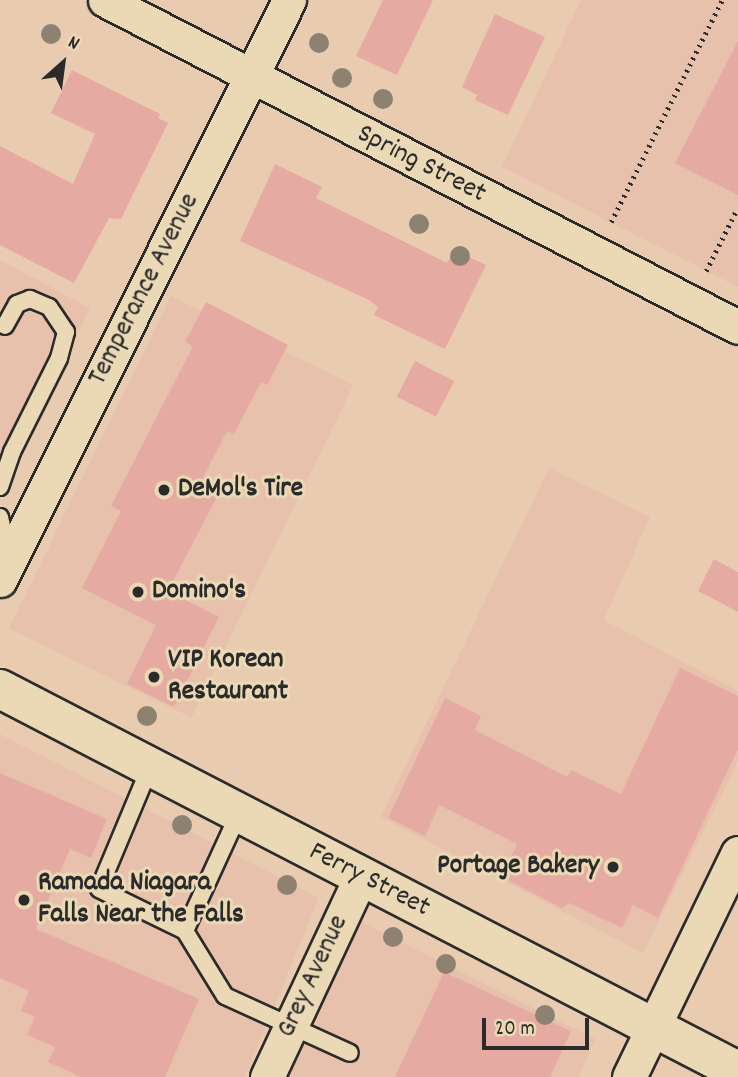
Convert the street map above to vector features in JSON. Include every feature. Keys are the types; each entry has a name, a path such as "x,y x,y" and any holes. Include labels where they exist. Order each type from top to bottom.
{"main road":[{"name":"Ferry Street","path":"0,689 738,1071"}],"street":[{"name":"Spring Street","path":"105,0 251,79 738,327"},
{"name":"Temperance Avenue","path":"5,570 289,0"},
{"path":"629,1077 738,853"},
{"name":"Grey Avenue","path":"267,1077 361,876"}],"lane":[{"path":"0,487 12,452 59,358 66,332 49,307 30,299 17,304 5,326"},
{"path":"0,517 5,570"},
{"path":"150,766 99,889 185,931 225,996 350,1053"},
{"path":"185,931 239,813"}],"path":[{"path":"595,255 722,0"},
{"path":"689,303 737,209"}],"shaded area":[{"path":"581,0 738,0 738,287 502,167"},
{"path":"0,260 90,308 0,500"},
{"path":"171,296 353,385 191,718 9,629"},
{"path":"549,468 650,517 604,620 738,691 738,761 643,953 381,817"},
{"path":"0,734 319,898 245,1077 0,1077"},
{"path":"351,917 595,1039 579,1077 282,1077"}],"building":[{"path":"383,0 433,0 397,75 356,56"},
{"path":"495,14 545,37 508,115 475,100 477,95 462,87"},
{"path":"738,41 738,195 675,163"},
{"path":"72,70 160,114 158,118 168,123 121,219 109,218 74,283 0,245 0,146 73,184 95,134 51,113"},
{"path":"275,164 322,187 316,198 447,263 454,250 486,265 445,349 374,315 378,307 369,300 240,241"},
{"path":"206,302 288,345 267,385 261,382 234,434 227,431 199,486 218,495 168,591 219,617 174,707 127,684 156,625 82,588 121,511 111,506 193,346 185,342"},
{"path":"415,361 454,381 436,417 397,397"},
{"path":"714,559 738,572 738,612 698,591"},
{"path":"680,668 738,696 738,749 658,918 633,905 622,928 569,903 562,908 501,877 517,844 439,805 425,836 388,818 445,698 481,716 475,730 567,777 571,770 621,794"},
{"name":"Ramada Niagara Falls Near the Falls","path":"0,773 107,819 91,858 70,849 36,929 199,999 165,1077 81,1077 48,1062 55,1047 27,1035 35,1017 21,1011 29,991 0,978"},
{"path":"444,972 571,1031 550,1077 395,1077"}],"place":[{"name":"DeMol's Tire","path":"164,490"},
{"name":"Domino's","path":"138,592"},
{"name":"VIP Korean Restaurant","path":"154,677"},
{"name":"Portage Bakery","path":"613,867"},
{"name":"Ramada Niagara Falls Near the Falls","path":"24,900"}]}
